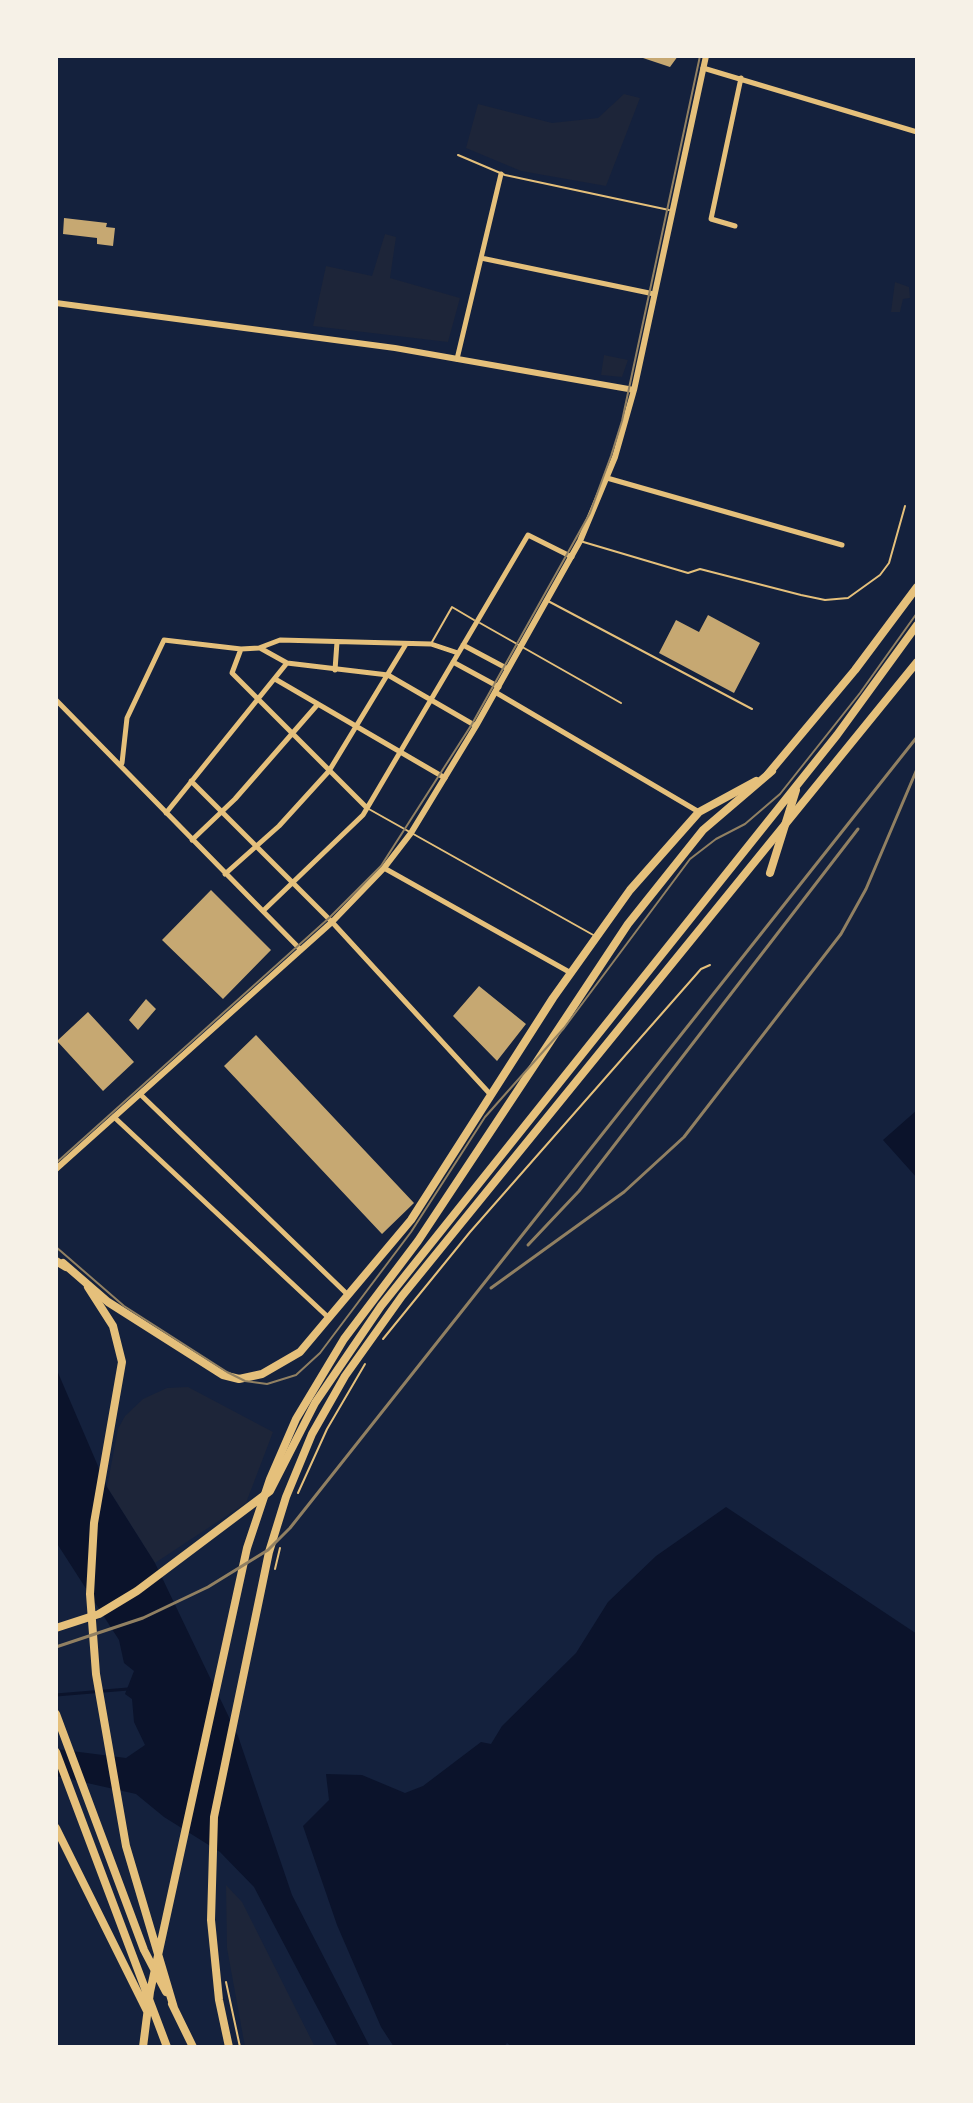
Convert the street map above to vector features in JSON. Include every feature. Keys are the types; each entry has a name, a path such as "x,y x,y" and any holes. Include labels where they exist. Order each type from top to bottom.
{"main road":[{"path":"143,2047 150,1992 247,1548 270,1479 296,1419 336,1351 418,1241 609,952 693,841 772,771 917,587"},
{"path":"56,1628 99,1614 165,1572 270,1491 315,1403 381,1306 798,783 917,625"},
{"path":"229,2047 219,2000 211,1920 214,1817 269,1552 286,1497 312,1434 345,1376 402,1296 917,662"},
{"path":"56,1259 88,1287 191,1358 223,1375 239,1379 277,1368 300,1352 411,1220 490,1094 596,936 639,880 699,812 772,771"},
{"path":"770,873 798,783"},
{"path":"88,1287 106,1312 120,1342 122,1362 94,1523 91,1603 104,1734 132,1870 174,2008"},
{"path":"56,1714 144,1950 193,2047"},
{"path":"56,1752 165,2043"},
{"path":"56,1828 165,2043"}],"street":[{"path":"56,1169 332,922 384,868 411,833 509,670 519,645 572,557 607,478 634,390 706,56"},
{"path":"703,68 779,88 917,132"},
{"path":"735,226 711,219 741,78"},
{"path":"457,360 501,174"},
{"path":"481,258 654,294"},
{"path":"56,303 395,348 634,390"},
{"path":"607,478 842,545"},
{"path":"263,911 367,808 528,535 572,557"},
{"path":"122,763 127,718 164,640 241,649 259,648 280,640 431,644 458,653"},
{"path":"335,670 337,642"},
{"path":"225,874 329,771 406,644"},
{"path":"463,645 509,670"},
{"path":"259,648 287,663 388,675 476,726"},
{"path":"241,649 232,673 367,808"},
{"path":"453,662 699,812"},
{"path":"166,813 287,663"},
{"path":"275,679 356,729 445,778"},
{"path":"56,700 122,763 166,813 301,950"},
{"path":"192,840 221,808 235,799 318,704"},
{"path":"191,781 332,922 490,1094"},
{"path":"384,868 571,974"},
{"path":"140,1094 349,1296"},
{"path":"114,1117 329,1319"}],"lane":[{"path":"458,155 501,174 672,211"},
{"path":"580,541 688,573 700,569 825,600 848,598 880,575 889,563 905,506"},
{"path":"547,601 752,709"},
{"path":"431,644 452,607 621,703"},
{"path":"367,808 596,936"}],"path":[{"path":"375,1349 470,1232 701,969 710,965"},
{"path":"296,1498 327,1429 368,1360"},
{"path":"275,1569 281,1542"},
{"path":"226,1981 240,2047"}],"shaded area":[{"path":"624,94 640,98 606,186 521,171 466,148 478,104 552,123 598,118"},
{"path":"385,234 396,237 390,278 460,298 448,342 313,326 326,266 372,276"},
{"path":"895,282 909,287 910,298 903,299 900,312 891,312"},
{"path":"604,355 628,360 622,377 601,375"},
{"path":"917,1110 917,1178 883,1140"},
{"path":"56,1368 107,1487 155,1563 238,1736 292,1895 370,2047 338,2047 254,1887 220,1852 164,1817 136,1794 56,1776 56,1749 126,1758 145,1745 134,1722 132,1699 125,1694 134,1671 124,1663 119,1640 56,1542"},
{"path":"188,1387 273,1432 246,1503 155,1563 107,1487 118,1429 125,1416 143,1399 167,1388"},
{"path":"726,1507 917,1634 917,2047 512,2047 507,2043 504,2047 394,2047 381,2027 337,1925 303,1826 329,1800 326,1774 362,1775 405,1793 423,1786 481,1742 491,1744 502,1726 576,1653 608,1602 656,1556"},
{"path":"226,1885 242,1902 315,2047 245,2047 227,1948"}],"building":[{"path":"637,56 678,56 670,67"},
{"path":"64,218 107,223 106,227 115,228 113,246 97,244 97,238 63,234"},
{"path":"708,615 760,643 734,693 659,653 676,620 699,632"},
{"path":"211,890 271,950 223,999 162,940"},
{"path":"479,986 526,1024 497,1061 453,1016"},
{"path":"146,999 156,1009 138,1030 129,1020"},
{"path":"88,1012 134,1062 103,1091 57,1041"},
{"path":"256,1035 414,1203 382,1234 224,1066"}],"waterway":[{"path":"56,1695 128,1689"}],"tram line":[{"path":"56,1163 329,918 381,866 472,724 590,513 611,456 622,421 700,56"},
{"path":"56,1247 124,1306 227,1372 245,1381 267,1384 296,1375 320,1353 411,1232 485,1117 564,1028 690,859 716,839 745,824 780,794 860,693 917,613"}],"railway":[{"path":"56,1647 143,1618 208,1587 268,1550 290,1528 917,737"},
{"path":"491,1288 624,1192 684,1137 841,934 866,889 917,769"},
{"path":"528,1245 579,1191 858,829"}]}
